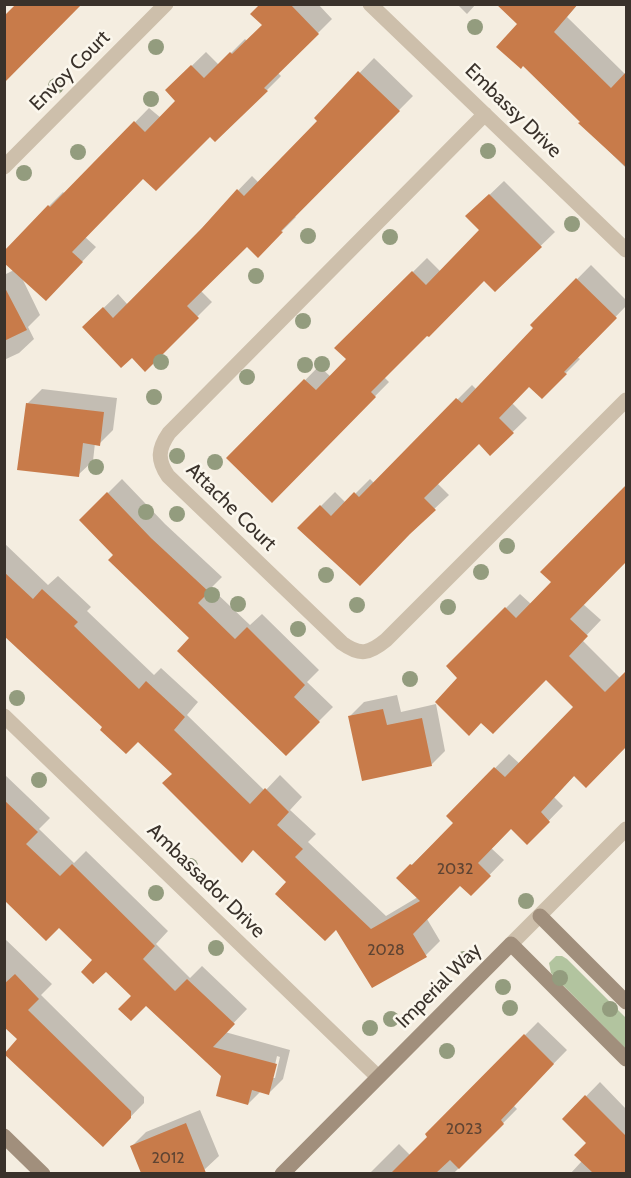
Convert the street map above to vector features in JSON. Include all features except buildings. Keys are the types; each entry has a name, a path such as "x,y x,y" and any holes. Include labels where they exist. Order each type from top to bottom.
{"street":[{"name":"Envoy Court","path":"4,167 166,4"},
{"name":"Embassy Drive","path":"370,4 627,250"},
{"name":"Attache Court","path":"485,114 169,433 162,442 158,454 161,465 168,476 342,643 352,650 365,653 377,648 386,640 627,400"},
{"name":"Ambassador Drive","path":"4,716 377,1076"},
{"name":"Imperial Way","path":"282,1173 627,829"},
{"path":"540,916 627,1002"},
{"path":"511,944 627,1059"},
{"path":"4,1136 43,1173"}],"green space":[{"path":"556,956 567,959 626,1018 626,1049 551,973 549,963"}]}
